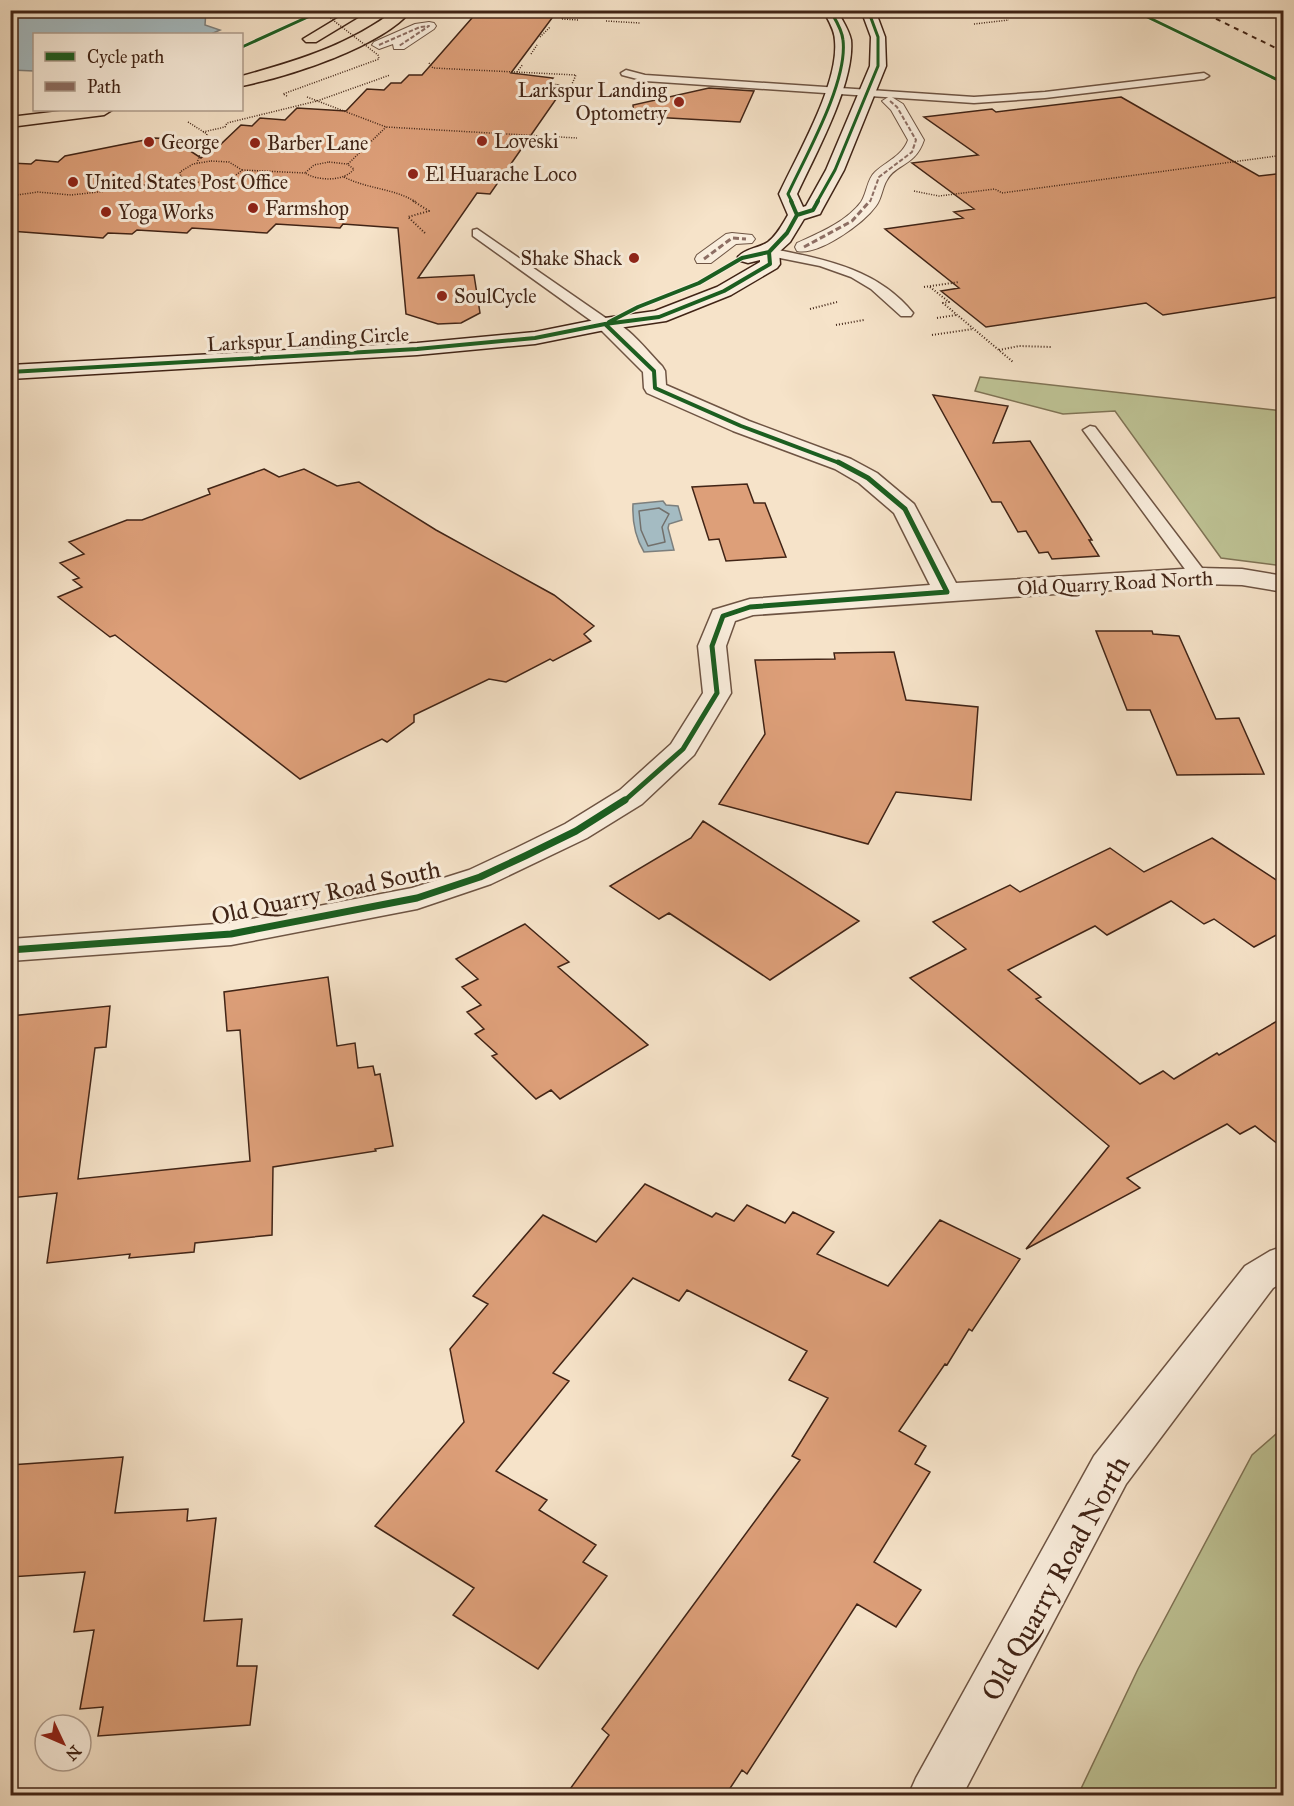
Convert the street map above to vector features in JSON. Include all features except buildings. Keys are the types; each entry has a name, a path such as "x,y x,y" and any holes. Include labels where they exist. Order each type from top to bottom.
{"main road":[{"path":"300,44 329,31 362,10"},
{"path":"243,81 344,47 383,27 405,10"},
{"path":"797,215 788,194 834,89 842,64 843,48 840,31 830,10"},
{"name":"Larkspur Landing Circle","path":"10,372 452,347 547,336 605,324 659,317 724,291 770,264 770,252 787,233 797,215 813,210 835,170 870,91 878,66 879,51 876,29 869,10"},
{"path":"10,106 33,104"},
{"path":"10,122 96,111"},
{"path":"605,324 654,371 655,388 741,426 843,464 868,478 905,509 946,592"},
{"name":"Old Quarry Road North","path":"946,592 1199,576 1242,577 1284,584"},
{"name":"Old Quarry Road South","path":"10,950 231,934 417,898 480,877 576,831 631,797 683,749 717,693 712,646 723,616 750,607 946,592"},
{"name":"Old Quarry Road North","path":"934,1796 1110,1470 1259,1277 1284,1262"}],"street":[{"path":"379,45 420,27 429,26 399,46"},
{"path":"804,247 842,228 864,211 877,191 879,177 912,152 916,140 897,107 890,101"},
{"path":"704,259 732,238 746,239"}],"lane":[{"path":"869,10 943,13"},
{"path":"626,73 645,78 870,91 974,100 1045,95 1204,76"},
{"path":"477,233 605,324"},
{"path":"770,252 832,265 853,273 875,287 906,313"},
{"path":"1090,430 1199,576"}],"path":[{"path":"570,10 562,19 578,20"},
{"path":"287,96 283,94 379,59 378,55 319,12"},
{"path":"977,18 986,23"},
{"path":"974,24 1009,20"},
{"path":"606,21 640,23"},
{"path":"540,38 550,27"},
{"path":"531,54 537,45"},
{"path":"428,63 433,68 576,75 571,86 584,87"},
{"path":"517,72 523,64"},
{"path":"203,132 225,127 227,123 317,101 390,75"},
{"path":"308,97 386,127 577,138"},
{"path":"188,122 207,134 197,163"},
{"path":"347,164 386,127"},
{"path":"877,191 894,188 939,196 995,189 1002,193 1284,155"},
{"path":"180,177 183,169 197,163 231,163 242,170 305,173 322,179 344,177 354,169 347,164 321,163 309,167 305,173"},
{"path":"10,196 38,192 71,195 124,189 180,177 195,182 214,182 234,177 242,170"},
{"path":"344,177 358,185 401,193 429,211 408,217 426,234"},
{"path":"959,282 928,287 948,302 943,303 1013,362"},
{"path":"932,335 973,328"},
{"path":"999,350 1019,346 1052,347"}],"green space":[{"path":"980,377 1283,411 1283,566 1221,558 1115,411 1063,414 975,391"},
{"path":"1283,1428 1283,1795 1078,1795 1138,1669 1252,1455"}],"water":[{"path":"11,10 206,11 205,25 220,30 213,33 33,33 33,71 11,70"},
{"path":"663,501 666,505 678,506 682,520 669,524 674,550 644,552 635,529 633,504"}],"railway":[{"path":"1198,10 1284,52"}],"marked path":[{"path":"379,45 420,27 429,26 399,46"},
{"path":"804,247 852,221 862,213 876,191 879,177 912,152 916,140 897,107 890,101"},
{"path":"704,259 732,238 746,239"}],"cycle path":[{"path":"243,47 323,10"},
{"path":"797,215 788,194 832,95 843,55 842,36 830,10"},
{"path":"609,322 638,307 699,283 742,258 769,252 787,233 797,215 813,210 835,170 878,66 878,37 868,10"},
{"path":"1133,10 1284,83"},
{"path":"10,372 417,349 535,338 605,324 659,317 724,291 770,264 769,252"},
{"path":"10,950 231,934 417,898 480,877 576,831 631,797 683,749 717,693 712,646 723,616 750,607 947,592 905,509 868,478 843,464 741,426 655,388 654,371 605,324"}],"place":[{"name":"Larkspur Landing Optometry","path":"679,102"},
{"name":"Loveski","path":"482,141"},
{"name":"George","path":"149,142"},
{"name":"Barber Lane","path":"255,143"},
{"name":"El Huarache Loco","path":"413,174"},
{"name":"United States Post Office","path":"73,182"},
{"name":"Farmshop","path":"253,208"},
{"name":"Yoga Works","path":"106,212"},
{"name":"Shake Shack","path":"634,258"},
{"name":"SoulCycle","path":"442,296"}]}
